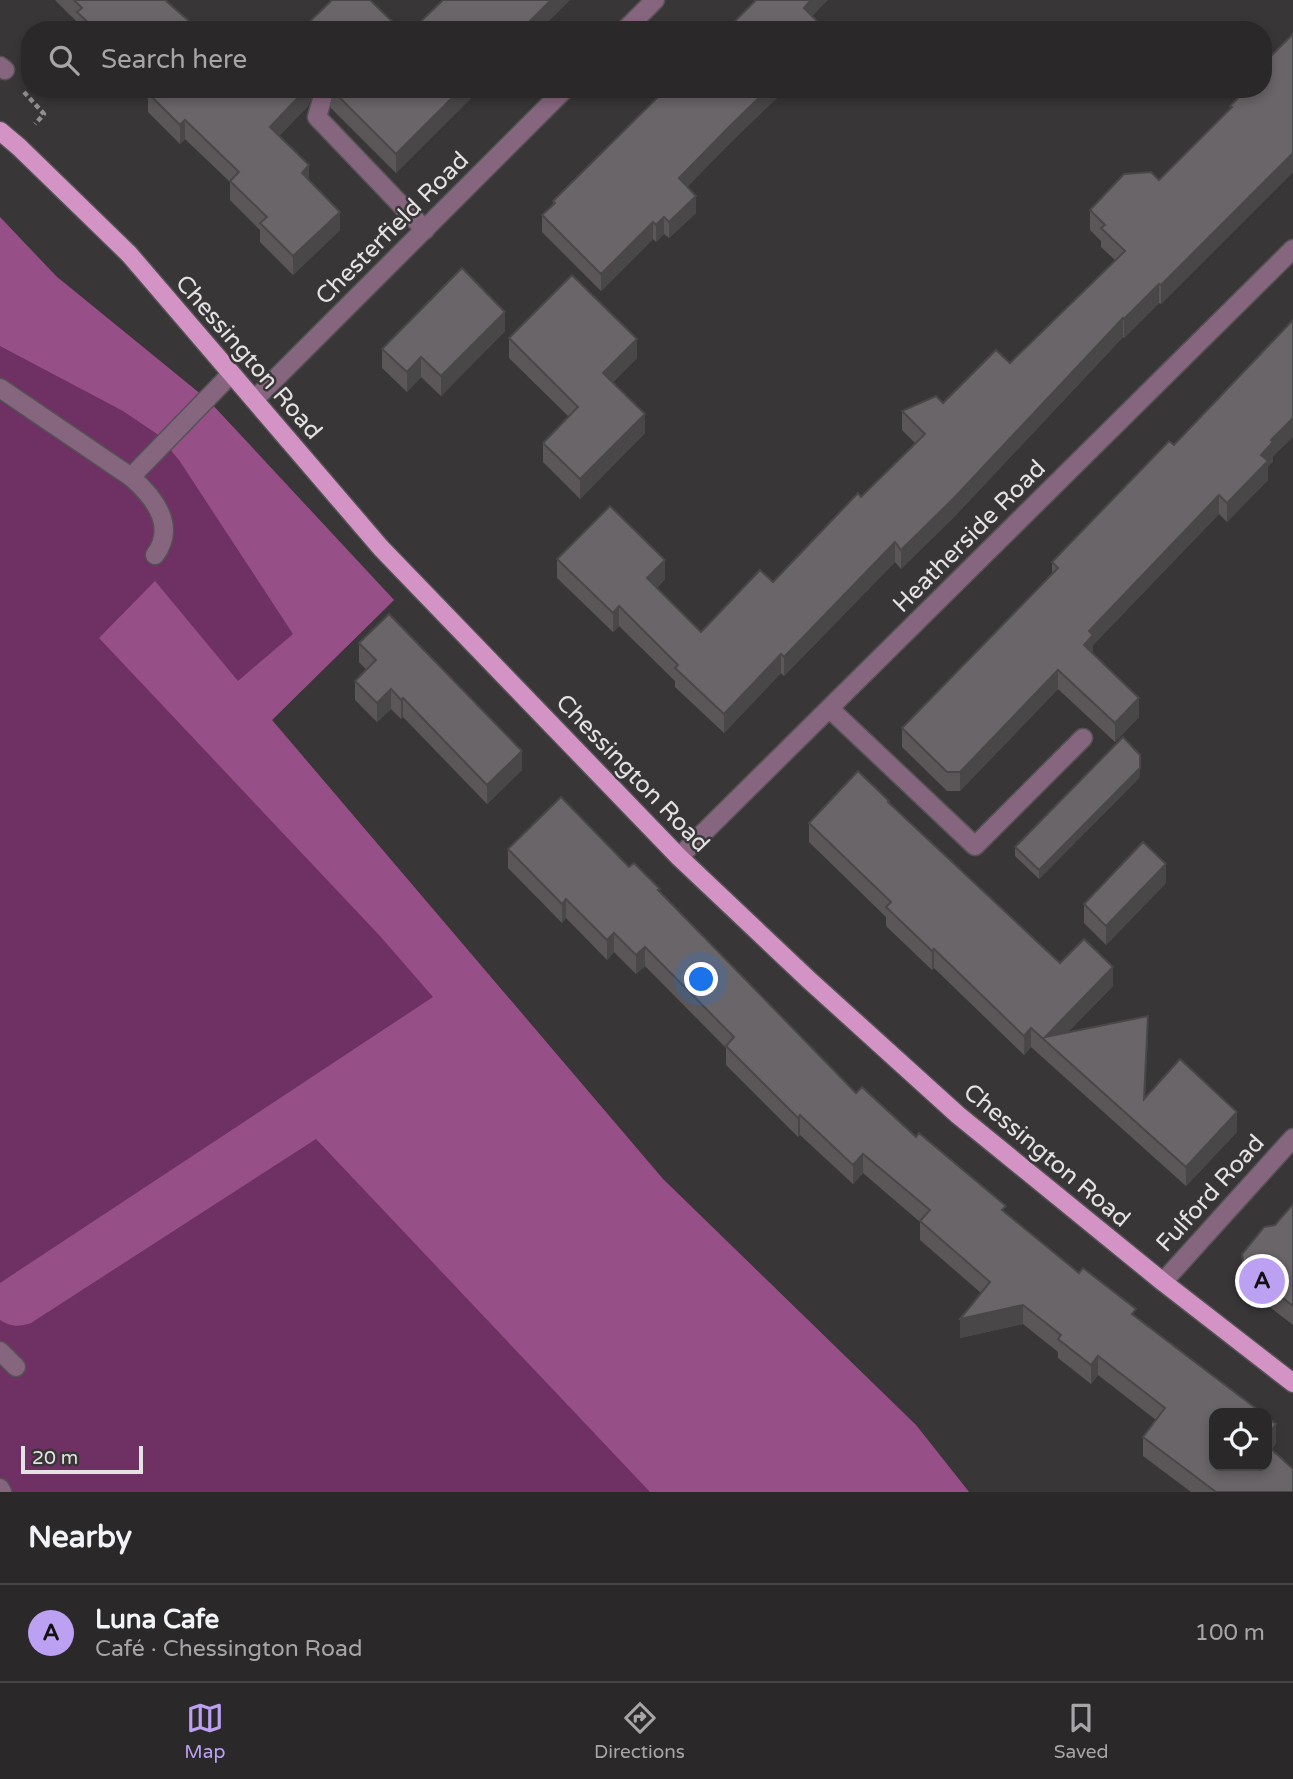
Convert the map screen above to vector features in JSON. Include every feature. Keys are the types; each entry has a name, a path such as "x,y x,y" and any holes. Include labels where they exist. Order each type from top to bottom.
{"main road":[{"name":"Chessington Road","path":"0,131 129,254 382,548 679,857 958,1115 1163,1282 1293,1383"}],"street":[{"path":"634,21 655,0"},
{"path":"322,98 317,117 425,230"},
{"name":"Chesterfield Road","path":"254,400 556,98"},
{"name":"Heatherside Road","path":"679,857 1293,249"},
{"path":"131,477 231,374"},
{"path":"0,388 131,477 151,497 162,518 164,538 155,555"},
{"path":"830,709 975,846 1083,738"},
{"name":"Fulford Road","path":"1163,1282 1293,1138"},
{"path":"0,1351 16,1367"}],"path":[{"path":"35,124 44,114"}],"shaded area":[{"path":"0,217 57,277 208,400 394,600 272,720 663,1179 916,1425 969,1492 650,1492 316,1139 31,1323 15,1326 0,1320 0,1283 433,997 380,936 99,638 155,581 238,681 293,634 179,460 157,434 123,411 0,346"},
{"path":"0,230 208,400 394,600 272,720 663,1179 916,1425 969,1492 0,1492"}],"building":[{"path":"74,0 165,0 189,21 86,21 77,12 82,8"},
{"path":"332,0 370,0 392,21 310,21"},
{"path":"443,0 551,0 530,21 421,21"},
{"path":"756,0 811,0 804,8 817,21 735,21"},
{"path":"1293,34 1293,153 1161,285 1123,318 954,498 901,550 895,542 784,657 781,654 724,714 675,668 678,665 619,606 613,613 557,559 610,506 665,560 647,578 701,632 760,570 773,582 858,493 861,497 925,434 902,411 936,396 943,403 996,350 1010,363 1125,251 1101,228 1105,225 1090,210 1124,174 1151,172 1159,180 1238,98 1272,98 1272,55"},
{"path":"153,98 297,98 270,127 309,165 302,173 340,212 293,256 260,223 267,217 230,181 239,172 185,120 180,125"},
{"path":"340,98 452,98 396,154"},
{"path":"657,98 759,98 679,178 696,196 669,222 664,217 656,225 653,222 601,274 542,215 555,203 553,201"},
{"path":"462,268 505,312 441,376 421,357 407,372 382,349"},
{"path":"572,275 637,339 603,373 645,414 580,479 543,443 578,407 509,338"},
{"path":"1293,320 1293,418 1271,440 1273,442 1261,455 1268,461 1227,503 1219,495 1089,631 1093,635 1084,645 1139,698 1115,723 1058,670 960,772 947,772 902,728 1058,568 1052,562 1169,441 1174,445"},
{"path":"389,614 522,751 487,785 403,698 401,700 391,689 377,703 355,681 376,660 359,643"},
{"path":"1123,737 1140,755 1140,768 1039,870 1015,847"},
{"path":"858,771 1060,963 1084,939 1113,967 1045,1037 1148,1016 1144,1099 1180,1059 1237,1112 1186,1167 1031,1028 1024,1036 886,907 891,902 809,823"},
{"path":"561,797 629,867 634,863 660,889 658,890 856,1093 862,1087 916,1137 919,1133 1006,1206 1002,1210 1079,1273 1083,1268 1136,1309 1132,1314 1255,1408 1209,1408 1209,1471 1272,1471 1272,1450 1293,1469 1293,1492 1216,1492 1143,1437 1165,1408 1098,1356 1091,1365 1058,1339 1061,1335 1023,1305 960,1319 990,1282 920,1221 930,1210 863,1154 853,1165 800,1115 798,1118 726,1046 734,1037 645,947 636,955 614,933 607,940 566,899 562,904 508,849"},
{"path":"1143,842 1166,864 1106,926 1084,904"},
{"path":"1293,1204 1293,1306 1244,1268 1242,1254 1264,1227 1275,1225"}],"place":[{"name":"Luna Cafe","path":"1262,1281"}]}
